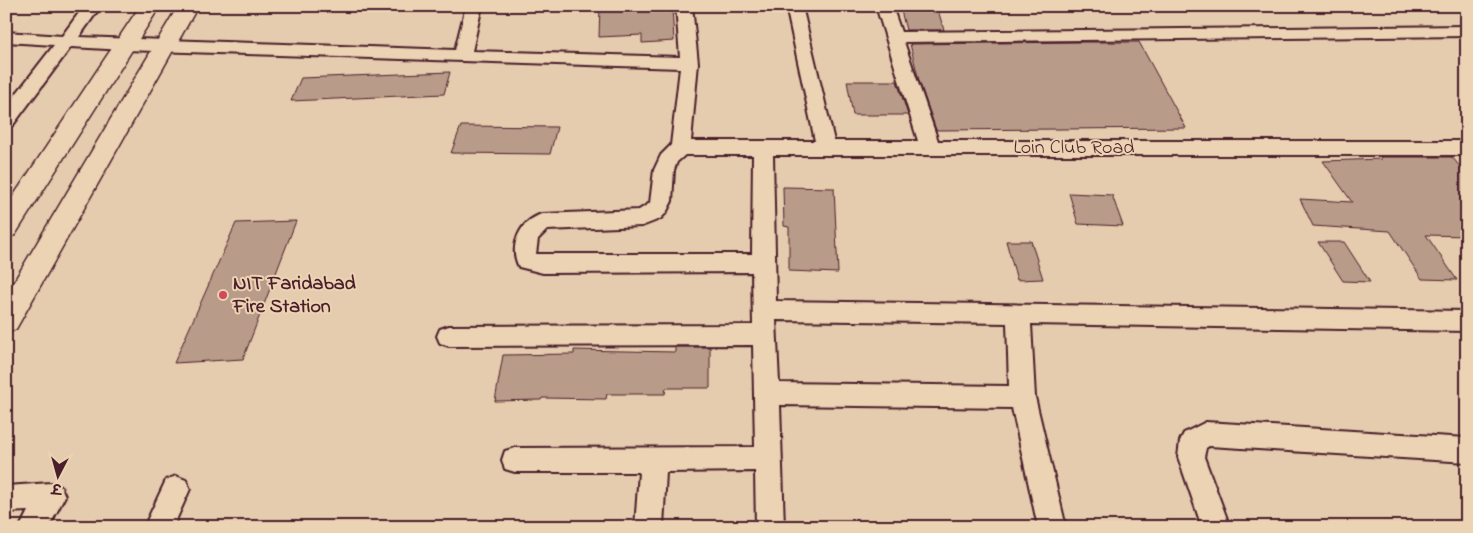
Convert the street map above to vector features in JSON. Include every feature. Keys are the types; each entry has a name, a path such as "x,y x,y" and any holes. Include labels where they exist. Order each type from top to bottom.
{"street":[{"path":"6,121 93,6"},
{"path":"10,217 150,6"},
{"path":"6,322 188,6"},
{"path":"462,56 474,6"},
{"path":"684,6 689,63 681,148 667,161 664,168 662,200 659,208 652,214 642,218 542,222 528,235 525,249 527,261 543,264 763,263"},
{"path":"794,6 826,148"},
{"path":"884,6 930,148"},
{"path":"893,38 1467,31"},
{"path":"6,37 165,47 689,63"},
{"name":"Loin Club Road","path":"681,148 1467,148"},
{"path":"763,148 763,263 770,527"},
{"path":"764,310 1467,321"},
{"path":"1018,313 1022,397 1052,527"},
{"path":"449,336 765,335"},
{"path":"767,394 1022,397"},
{"path":"1216,527 1190,457 1193,441 1206,434 1467,450"},
{"path":"515,460 769,459"},
{"path":"649,527 653,460"},
{"path":"158,527 176,489"},
{"path":"6,499 51,496 34,527"}],"building":[{"path":"600,6 672,6 674,41 642,43 642,35 599,37"},
{"path":"900,7 937,7 944,30 906,30"},
{"path":"1139,42 1186,128 936,130 919,81 910,44"},
{"path":"450,72 444,94 291,101 301,78"},
{"path":"847,81 897,81 908,115 853,115"},
{"path":"461,126 557,127 550,154 451,153"},
{"path":"1380,157 1452,157 1467,175 1467,236 1426,235 1457,280 1422,279 1390,231 1313,226 1300,199 1352,202 1323,161 1382,159"},
{"path":"783,187 834,188 838,273 789,271 789,227 784,226"},
{"path":"1069,193 1112,195 1123,226 1078,224"},
{"path":"296,221 243,359 174,363 236,223"},
{"path":"1006,241 1031,241 1043,279 1017,280"},
{"path":"1318,242 1344,242 1370,282 1343,281"},
{"path":"675,347 710,347 710,388 666,388 665,394 607,394 606,399 542,398 541,400 495,401 503,355 574,354 574,350 675,352"}],"place":[{"name":"NIT Faridabad Fire Station","path":"223,295"}]}
